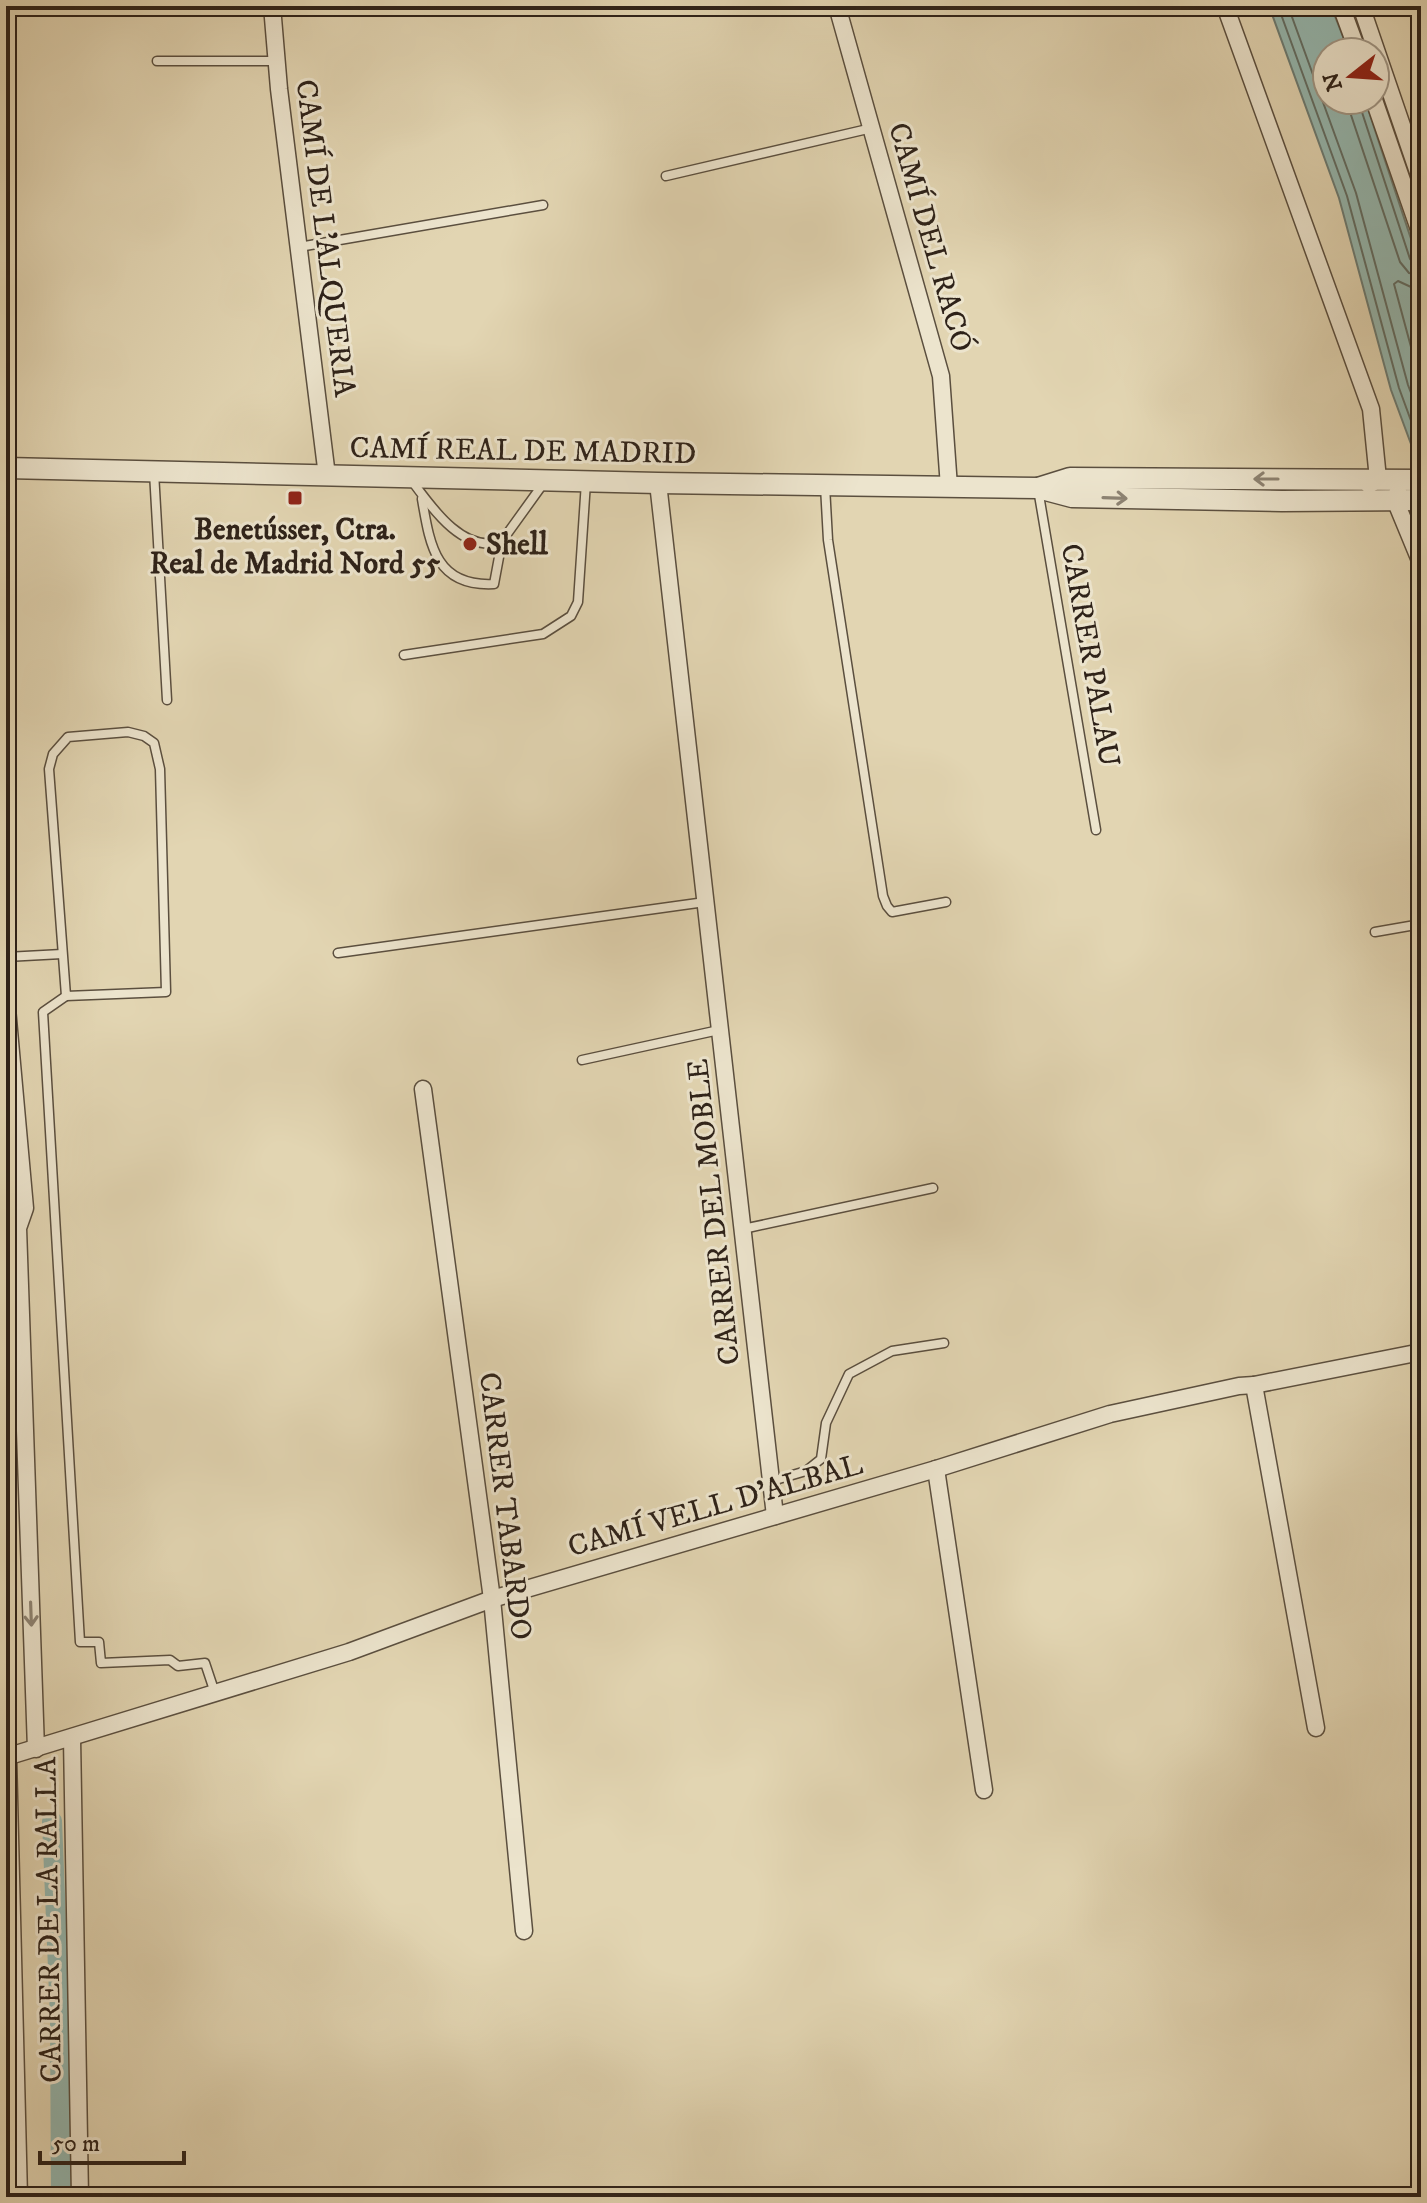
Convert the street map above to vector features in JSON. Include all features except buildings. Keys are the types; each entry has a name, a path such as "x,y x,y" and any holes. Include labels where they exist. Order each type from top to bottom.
{"street":[{"name":"CAMÍ DE L'ALQUERIA","path":"272,6 327,476"},
{"name":"CAMÍ DEL RACÓ","path":"837,6 941,376 949,487"},
{"path":"1225,6 1371,409 1378,479"},
{"path":"1341,6 1352,36"},
{"path":"1361,6 1420,173"},
{"path":"1419,6 1421,13"},
{"path":"1380,116 1421,235"},
{"name":"CAMÍ REAL DE MADRID","path":"6,468 327,476 415,486 545,480 1038,488 1072,497 1282,501 1407,500 1400,486 1411,480"},
{"name":"CAMÍ REAL DE MADRID","path":"1038,488 1070,478 1411,480"},
{"name":"CAMÍ REAL DE MADRID","path":"1282,501 1304,488 1361,489 1378,479"},
{"name":"CARRER DEL MOBLE","path":"658,483 775,1516"},
{"path":"1407,500 1421,563"},
{"path":"6,997 25,1208 12,1228 36,1749"},
{"name":"CARRER TABARDO","path":"423,1089 492,1599 524,1931"},
{"name":"CAMÍ VELL D'ALBAL","path":"7,1757 349,1652 492,1599 936,1469 1110,1414 1421,1352"},
{"path":"1254,1385 1316,1728"},
{"path":"936,1469 984,1790"},
{"name":"CARRER DE LA RALLA","path":"72,1738 80,2197"},
{"path":"7,1757 19,2197"}],"lane":[{"path":"157,61 277,61"},
{"path":"666,176 872,128"},
{"path":"299,247 543,205"},
{"path":"154,472 167,700"},
{"path":"415,486 428,534 449,574 460,581 481,585 494,584 502,541 545,480"},
{"path":"404,655 543,634 571,616 578,602 586,482"},
{"path":"825,485 828,540 883,896 892,912 946,902"},
{"path":"415,486 434,512 468,540 494,544 502,541"},
{"name":"CARRER PALAU","path":"1038,488 1096,830"},
{"path":"66,996 49,769 53,754 68,737 128,732 144,736 154,743 160,769 166,992 66,996 43,1012 80,1642 99,1642 101,1663 170,1660 178,1666 205,1663 215,1693"},
{"path":"338,953 706,902"},
{"path":"1375,932 1421,924"},
{"path":"6,957 62,954"},
{"path":"582,1060 720,1030"},
{"path":"743,1229 933,1188"},
{"path":"771,1481 806,1471 821,1459 826,1423 849,1374 892,1351 944,1343"}],"green space":[{"path":"6,1523 11,1711 6,1717"}],"water":[{"path":"1269,6 1331,6 1343,36 1311,36 1311,116 1370,116 1421,269 1421,471 1391,390 1339,198"}],"waterway":[{"path":"52,1821 60,2018 61,2197"}],"place":[{"name":"Benetússer, Ctra. Real de Madrid Nord 55","path":"295,498"},
{"name":"Shell","path":"470,544"}]}
